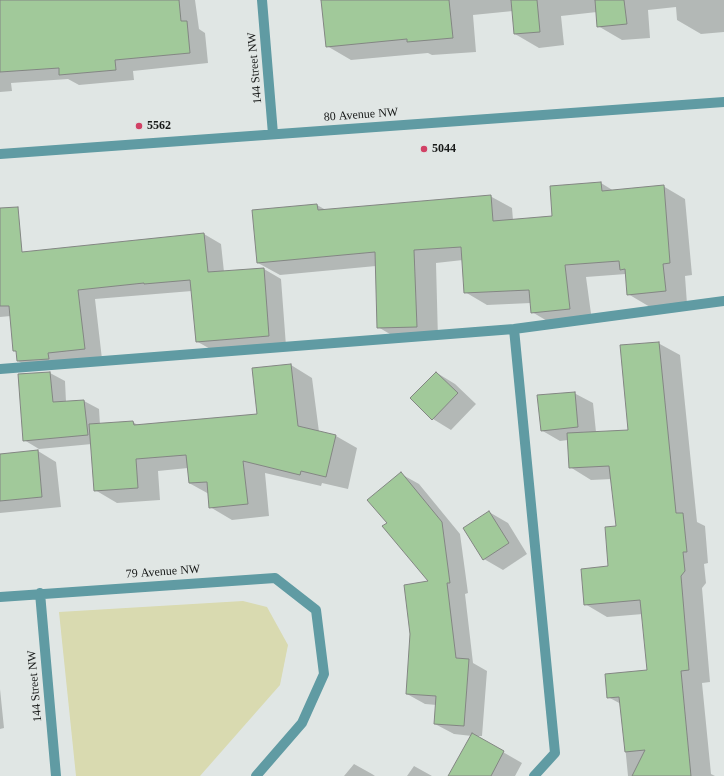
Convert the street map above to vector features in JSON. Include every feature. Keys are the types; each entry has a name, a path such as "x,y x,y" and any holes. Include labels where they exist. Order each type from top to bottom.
{"street":[{"name":"144 Street NW","path":"262,0 273,134"},
{"name":"80 Avenue NW","path":"0,154 724,102"},
{"path":"0,369 514,329 724,301"},
{"path":"514,329 555,753 534,776"},
{"name":"79 Avenue NW","path":"0,597 40,593 275,578 316,610 324,674 302,723 256,776"},
{"name":"144 Street NW","path":"40,593 56,776"}],"green space":[{"path":"243,601 267,607 288,645 280,685 200,776 76,776 59,612"}],"building":[{"path":"0,0 179,0 181,21 187,21 190,53 115,60 116,70 59,75 59,68 0,72"},
{"path":"321,0 449,0 453,38 407,42 407,39 326,47"},
{"path":"511,0 537,0 540,32 514,34"},
{"path":"595,0 624,0 627,24 597,27"},
{"path":"601,182 602,191 664,185 670,263 663,264 666,291 627,295 625,269 620,270 619,261 565,265 570,309 531,313 529,290 464,293 461,247 414,250 417,327 377,328 375,252 257,263 252,210 317,204 318,210 491,195 493,221 552,216 550,186"},
{"path":"18,207 22,252 204,233 208,272 264,268 269,336 196,342 190,280 144,283 78,290 85,349 48,353 49,359 17,361 16,351 13,351 9,306 0,306 0,208"},
{"path":"659,342 676,513 683,513 687,552 683,552 685,571 681,576 689,670 681,671 691,776 632,776 645,750 625,752 619,697 607,698 605,674 647,670 640,600 584,605 581,569 608,566 605,527 616,526 609,466 569,468 567,433 628,430 620,345"},
{"path":"291,364 298,426 336,435 326,477 301,471 300,475 243,461 248,504 209,508 207,482 189,483 186,455 136,459 138,488 94,491 89,424 133,421 134,425 257,414 252,368"},
{"path":"50,372 53,402 84,400 88,435 23,441 18,374"},
{"path":"436,372 458,393 432,420 410,398"},
{"path":"575,392 578,427 541,431 537,395"},
{"path":"38,450 42,497 0,501 0,454"},
{"path":"401,472 442,522 450,583 447,583 456,658 469,659 464,726 434,724 436,696 406,694 410,634 404,585 428,581 382,526 387,523 367,500"},
{"path":"489,511 509,543 483,560 463,528"},
{"path":"472,733 504,751 491,776 448,776"}],"place":[{"name":"5562","path":"139,126"},
{"name":"5044","path":"424,149"}]}
